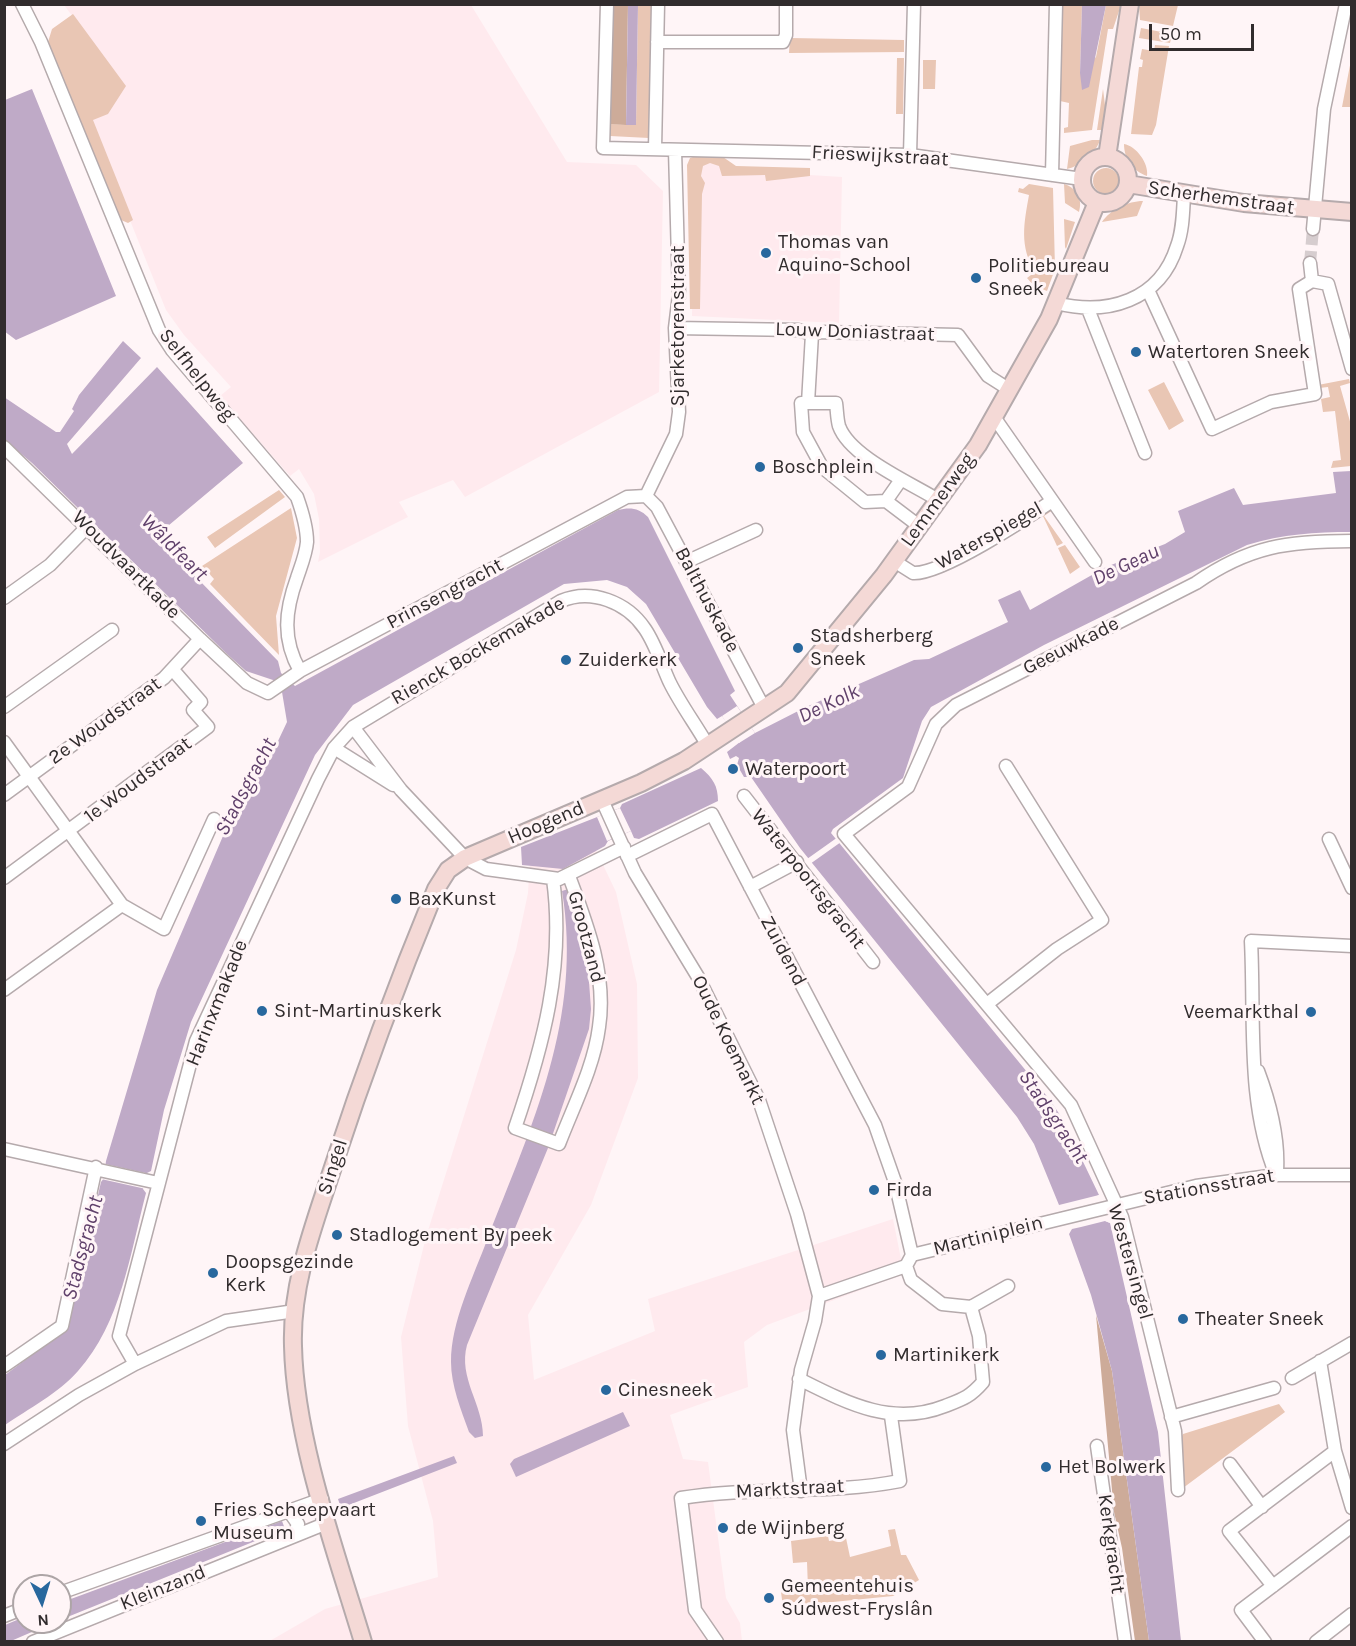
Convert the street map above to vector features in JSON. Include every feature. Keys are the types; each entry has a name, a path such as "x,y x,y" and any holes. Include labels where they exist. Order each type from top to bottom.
{"main road":[{"path":"1107,157 1130,4"},
{"path":"1107,157 1124,166 1128,184 1125,194 1117,201 1097,202 1085,191 1082,179 1089,164 1096,159 1107,157"},
{"name":"Scherhemstraat","path":"1128,184 1184,195 1314,210 1352,212"},
{"name":"Lemmerweg","path":"708,746 787,693 894,561 938,500 1010,390 1056,303 1097,202"},
{"name":"Hoogend","path":"465,858 605,806 708,746"},
{"name":"Singel","path":"363,1641 327,1523 301,1418 293,1346 298,1276 372,1051 436,889 448,870 465,858"}],"street":[{"name":"Selfhelpweg","path":"22,4 58,82 159,330 179,359 297,497 303,512 307,543 288,605 285,629 295,675"},
{"name":"Frieswijkstraat","path":"607,4 603,148 910,155 1082,179"},
{"path":"655,149 658,4"},
{"path":"657,42 783,42 786,35 786,4"},
{"path":"910,155 914,4"},
{"path":"1052,175 1056,4"},
{"name":"Scherhemstraat","path":"1314,210 1324,109 1346,4"},
{"name":"Sjarketorenstraat","path":"646,496 676,434 680,386 675,327 679,295 675,150"},
{"path":"1056,303 1088,309 1120,304 1148,290 1164,273 1175,253 1181,227 1184,195"},
{"path":"1313,230 1314,210"},
{"path":"1310,263 1312,281"},
{"path":"1148,290 1212,429 1271,402 1314,394 1299,289 1312,281 1328,284 1352,369"},
{"path":"1088,309 1145,453"},
{"name":"Louw Doniastraat","path":"675,327 798,330 812,334 822,332 958,335 988,376 1010,390"},
{"path":"808,403 812,334"},
{"path":"919,526 886,501 866,502 822,467 803,432 801,403 836,403 839,425 848,441 900,481 912,484 938,500"},
{"path":"994,417 1095,562"},
{"name":"Woudvaartkade","path":"4,447 248,683"},
{"path":"886,501 900,481"},
{"name":"Prinsengracht","path":"248,683 273,694 295,675 627,497 646,496"},
{"name":"Balthuskade","path":"646,496 653,501 764,708"},
{"name":"Waterspiegel","path":"894,561 913,573 924,572 959,556 1052,501"},
{"path":"4,598 50,565 87,527"},
{"path":"686,562 756,530"},
{"name":"Geeuwkade","path":"844,834 908,787 936,724 956,705 1248,553 1288,543 1352,541"},
{"name":"Rienck Bockemakade","path":"353,727 561,601 573,596 591,596 607,599 621,606 645,629 671,685 708,746"},
{"path":"4,707 111,630"},
{"name":"2e Woudstraat","path":"4,795 173,670 200,639"},
{"name":"1e Woudstraat","path":"4,878 208,727 193,710 201,702 173,670"},
{"path":"353,727 401,790 465,858"},
{"name":"Harinxmakade","path":"135,1364 119,1336 153,1182 196,1041 334,748 353,727"},
{"path":"4,742 122,905 164,929 214,819"},
{"path":"334,748 401,790"},
{"path":"987,1004 1050,954 1102,920 1006,766"},
{"name":"Waterpoortsgracht","path":"744,796 873,962"},
{"name":"Oude Koemarkt","path":"605,806 624,846 698,977 759,1100 796,1214 819,1296"},
{"name":"Zuidend","path":"624,846 712,814 854,1087"},
{"name":"Westersingel","path":"844,834 1071,1105 1110,1206 1122,1217 1175,1431 1178,1490"},
{"path":"1329,839 1352,888"},
{"path":"569,876 624,846"},
{"name":"Hoogend","path":"465,858 486,869 553,879"},
{"path":"750,887 797,862"},
{"name":"Grootzand","path":"569,876 595,955 601,1008 594,1048 559,1144 514,1128 532,1075 551,1004 558,925 553,879 569,876"},
{"path":"4,990 122,905"},
{"path":"1276,1175 1267,1153 1256,1098 1251,941 1352,946"},
{"name":"Martiniplein","path":"854,1087 875,1125 888,1160 909,1261 1063,1218"},
{"path":"4,1149 153,1182"},
{"path":"4,1366 62,1326 100,1169"},
{"name":"Stationsstraat","path":"1063,1218 1196,1186 1276,1175 1352,1175"},
{"path":"801,1491 793,1430 799,1379 819,1296 909,1261 911,1280 942,1304 971,1307 1008,1286"},
{"path":"799,1379 855,1406 891,1416 926,1414 970,1397 983,1382 979,1336 971,1307"},
{"path":"4,1444 79,1395 135,1364 226,1321 295,1311"},
{"path":"1292,1378 1352,1343"},
{"path":"1320,1361 1335,1451 1352,1508"},
{"path":"1171,1417 1274,1388"},
{"name":"Marktstraat","path":"717,1641 695,1610 681,1498 743,1491 801,1491 900,1481 891,1416"},
{"name":"Kerkgracht","path":"1097,1446 1125,1641"},
{"path":"1273,1586 1229,1531 1335,1451"},
{"path":"1230,1464 1262,1507"},
{"name":"Kleinzand","path":"72,1589 322,1499"},
{"path":"288,1510 298,1524 294,1536"},
{"name":"Kleinzand","path":"33,1641 327,1523"},
{"path":"1265,1641 1241,1610 1352,1526"},
{"path":"1316,1641 1352,1614"}],"shaded area":[{"path":"64,5 471,5 567,162 636,165 663,191 659,392 465,497 453,480 399,502 408,517 318,562 319,519 314,494 299,469 290,476 220,396 231,387 184,335 166,310 58,41 73,17"},
{"path":"612,5 628,5 626,125 610,124"},
{"path":"638,5 652,5 649,138 610,136 610,124 636,125"},
{"path":"1062,5 1082,5 1080,73 1096,57 1106,5 1121,5 1113,29 1108,29 1092,130 1064,133 1064,128 1068,127 1069,103 1060,101"},
{"path":"1139,5 1178,5 1173,26 1140,20"},
{"path":"73,14 126,86 108,114 93,120 133,220 128,223 121,220 48,42 52,29"},
{"path":"1141,28 1172,34 1170,43 1139,38"},
{"path":"790,38 904,40 904,52 789,53"},
{"path":"1155,45 1169,46 1156,125 1152,135 1131,134 1139,67 1142,67 1143,60 1140,59 1142,49 1154,51"},
{"path":"897,58 904,58 903,114 896,114"},
{"path":"923,60 936,60 935,89 923,89"},
{"path":"1351,60 1351,107 1342,107"},
{"path":"1103,89 1106,113 1103,130 1097,130"},
{"path":"1100,140 1091,154 1083,162 1067,169 1070,146"},
{"path":"1124,144 1129,145 1141,156 1146,166 1147,176 1130,164"},
{"path":"696,156 723,157 736,166 810,168 810,176 766,181 765,175 722,176 719,166 710,163 703,166 701,176 705,183 702,194 700,309 690,309 687,165 690,158"},
{"name":"Thomas van Aquino-School","path":"719,160 729,170 842,177 839,323 692,316 694,161"},
{"path":"1106,168 1115,172 1119,181 1115,190 1106,194 1097,190 1093,181 1097,172"},
{"path":"1029,184 1053,188 1055,269 1047,291 1034,286 1027,278 1035,272 1027,253 1024,234 1029,195 1018,192 1019,188 1023,189"},
{"path":"1064,184 1078,195 1079,212 1065,203"},
{"path":"1143,201 1137,216 1102,222 1120,207"},
{"path":"1064,219 1075,222 1066,249 1065,247"},
{"path":"1349,379 1350,383 1340,386 1351,425 1351,466 1331,468 1333,461 1341,460 1335,411 1323,412 1321,399 1330,397 1328,387 1319,388 1318,385"},
{"path":"1164,382 1184,421 1169,430 1148,390"},
{"path":"279,490 285,497 215,548 207,537"},
{"path":"291,508 297,538 276,616 279,655 210,584 214,579 202,566"},
{"path":"1051,508 1053,510 1044,516 1063,543 1057,546 1042,514"},
{"path":"1065,545 1080,567 1070,574 1058,548"},
{"path":"594,846 616,892 637,984 638,1078 591,1205 528,1315 534,1380 655,1331 648,1299 893,1219 904,1274 767,1325 744,1342 748,1387 670,1415 683,1459 708,1462 726,1598 740,1623 742,1641 268,1642 325,1609 438,1577 433,1521 408,1426 401,1337 426,1237 516,950 528,893 530,860"},
{"path":"1096,1315 1112,1371 1149,1641 1135,1641 1122,1548 1114,1512"},
{"path":"1279,1404 1285,1412 1183,1488 1181,1438 1183,1434"},
{"path":"895,1529 901,1555 906,1555 919,1580 893,1596 783,1607 781,1592 808,1589 807,1562 793,1563 791,1541 828,1536 829,1541 846,1538 850,1557 891,1546 888,1530"}],"water":[{"path":"628,5 638,5 636,125 626,125"},
{"path":"1082,5 1106,5 1089,87 1082,90 1080,73"},
{"path":"32,89 116,296 16,340 4,331 5,100"},
{"path":"123,341 141,358 67,444 72,454 157,367 243,463 156,536 278,661 281,673 295,686 618,510 630,509 638,510 648,517 735,691 730,695 755,733 806,707 914,660 929,659 1008,622 998,600 1020,590 1030,610 1106,567 1165,544 1185,532 1178,511 1234,488 1243,505 1336,493 1333,472 1351,471 1351,532 1299,534 1247,545 1044,645 931,707 922,721 903,778 833,829 831,833 1050,1100 1062,1118 1099,1195 1087,1201 1095,1221 1103,1220 1110,1223 1158,1432 1181,1641 1149,1641 1112,1371 1091,1295 1069,1234 1070,1229 1080,1225 1072,1205 1062,1207 1059,1205 1034,1144 1017,1117 800,848 751,777 744,777 737,765 739,758 736,756 730,759 727,752 740,742 722,716 717,719 707,707 646,604 627,587 607,580 564,584 353,705 315,755 191,1022 164,1110 151,1171 147,1173 143,1189 146,1193 129,1263 105,1332 93,1352 70,1379 53,1394 5,1425 5,1375 67,1329 101,1182 104,1178 106,1161 157,990 226,829 270,758 287,722 282,692 273,680 246,671 227,654 32,463 5,440 4,397 56,432 60,432 74,411 72,409 79,395"},
{"path":"701,768 714,783 718,801 639,839 634,838 631,831 608,841 605,846 563,869 522,865 521,847 620,808 622,804"},
{"path":"568,889 588,968 591,1009 589,1029 548,1148 467,1345 465,1357 468,1380 482,1424 483,1436 475,1438 469,1432 455,1388 451,1371 452,1347 464,1300 521,1155 549,1070 559,1027 565,983 567,938 562,891"},
{"path":"623,1412 630,1426 516,1477 510,1464 514,1459"},
{"path":"454,1456 457,1463 341,1508 338,1499"},
{"path":"282,1521 285,1529 72,1615 72,1599"},
{"path":"12,1622 12,1634 27,1634 11,1641 5,1641 5,1625"}],"pier":[{"path":"737,706 755,733 739,743 722,716"},
{"path":"620,808 631,831 607,841 597,817"},
{"path":"838,837 841,842 810,864 807,859"},
{"path":"105,1164 150,1174 146,1189 101,1179"},
{"path":"1099,1195 1100,1200 1091,1203 1096,1218 1107,1217 1110,1223 1105,1221 1072,1229 1069,1234 1067,1227 1076,1224 1070,1208 1060,1210 1059,1205"}],"tunnel":[{"path":"1310,263 1313,229"}],"place":[{"name":"Thomas van Aquino-School","path":"766,253"},
{"name":"Politiebureau Sneek","path":"976,278"},
{"name":"Watertoren Sneek","path":"1136,352"},
{"name":"Boschplein","path":"760,467"},
{"name":"Stadsherberg Sneek","path":"798,648"},
{"name":"Zuiderkerk","path":"566,660"},
{"name":"Waterpoort","path":"733,769"},
{"name":"BaxKunst","path":"396,899"},
{"name":"Sint-Martinuskerk","path":"262,1011"},
{"name":"Veemarkthal","path":"1311,1012"},
{"name":"Firda","path":"874,1190"},
{"name":"Stadlogement By peek","path":"337,1235"},
{"name":"Doopsgezinde Kerk","path":"213,1273"},
{"name":"Theater Sneek","path":"1183,1319"},
{"name":"Martinikerk","path":"881,1355"},
{"name":"Cinesneek","path":"606,1390"},
{"name":"Het Bolwerk","path":"1046,1467"},
{"name":"Fries Scheepvaart Museum","path":"201,1521"},
{"name":"de Wijnberg","path":"723,1528"},
{"name":"Gemeentehuis Súdwest-Fryslân","path":"769,1598"}],"water label":[{"name":"Wâldfeart","path":"174,548"},
{"name":"De Geau","path":"1126,565"},
{"name":"De Kolk","path":"829,704"},
{"name":"Stadsgracht","path":"246,787"},
{"name":"Stadsgracht","path":"1053,1117"},
{"name":"Stadsgracht","path":"83,1248"}]}
